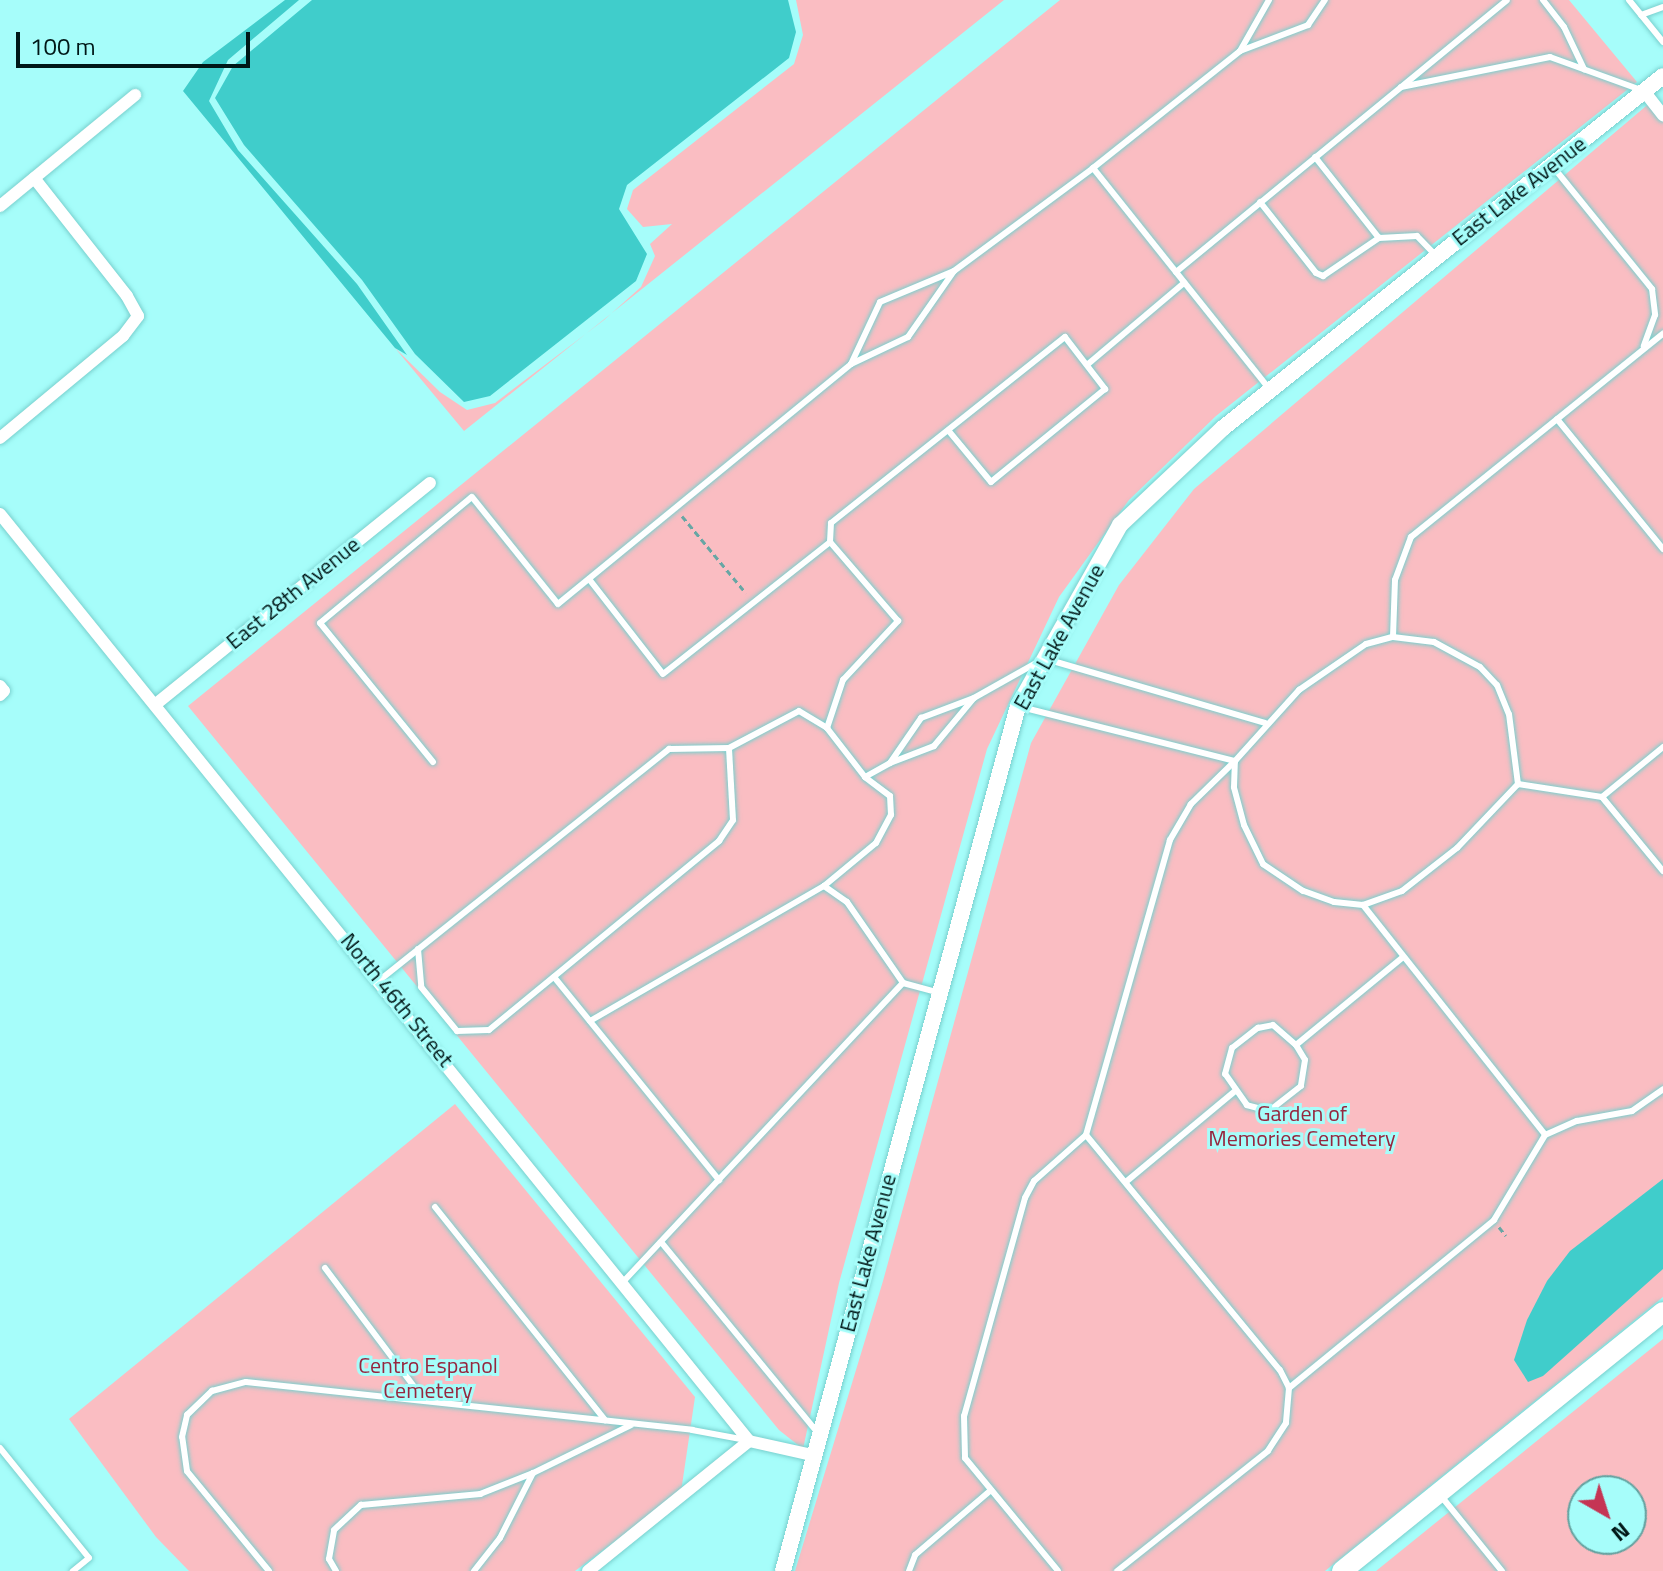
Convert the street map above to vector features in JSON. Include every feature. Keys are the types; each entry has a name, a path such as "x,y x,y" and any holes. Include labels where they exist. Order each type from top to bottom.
{"main road":[{"path":"1342,1571 1663,1312"}],"street":[{"name":"East Lake Avenue","path":"783,1571 812,1455 1018,706 1120,525 1270,390 1663,76"},
{"path":"1644,91 1663,115"},
{"path":"0,206 135,95"},
{"path":"0,438 123,336 138,316 127,296 34,178"},
{"name":"East 28th Avenue","path":"156,704 430,483"},
{"name":"North 46th Street","path":"0,514 381,979 749,1441"},
{"path":"588,1571 749,1441 812,1455"}],"lane":[{"path":"1240,51 1269,0"},
{"path":"851,364 880,302 954,271 1093,168 1240,51 1308,25 1325,0"},
{"path":"1176,272 1507,0"},
{"path":"1543,0 1564,27 1584,69"},
{"path":"1629,0 1663,42"},
{"path":"1641,15 1663,7"},
{"path":"1400,87 1550,57 1644,91"},
{"path":"1315,157 1379,238"},
{"path":"1552,165 1652,289 1657,302 1652,333 1640,353"},
{"path":"1093,168 1270,390"},
{"path":"1260,202 1316,273 1330,275 1379,238 1417,236 1436,256"},
{"path":"433,762 320,623 472,497 558,604 851,364 908,337 954,271"},
{"path":"1088,364 1184,283"},
{"path":"1393,637 1395,580 1411,537 1663,334"},
{"path":"827,728 843,680 898,621 830,542 831,523 948,430 1065,337 1105,389 991,482 948,430"},
{"path":"1557,419 1663,549"},
{"path":"589,579 663,674 830,542"},
{"path":"1058,1571 965,1458 964,1416 1025,1198 1034,1181 1086,1135 1170,840 1191,804 1235,761 1265,723 1339,659 1393,637 1434,642 1480,667 1497,685 1509,714 1518,784"},
{"path":"890,763 921,718 974,698 1045,658 1265,723"},
{"path":"865,777 890,763 934,746 974,698"},
{"path":"1018,706 1235,761"},
{"path":"381,979 669,749 729,748 799,711 827,728 865,777 890,796 891,815 876,843 824,886 590,1021"},
{"path":"1602,797 1663,747"},
{"path":"418,949 421,987 457,1031 489,1030 719,841 733,820 729,748"},
{"path":"1235,761 1234,787 1263,864 1303,891 1363,905 1402,891 1429,872 1518,784"},
{"path":"1518,784 1602,797 1663,871"},
{"path":"824,886 847,902 903,983 940,993"},
{"path":"1363,905 1545,1135"},
{"path":"1296,1045 1402,958"},
{"path":"554,977 719,1180"},
{"path":"623,1282 903,983"},
{"path":"1273,1025 1296,1045 1305,1074 1301,1086 1269,1111 1258,1111 1235,1091 1225,1074 1225,1060 1251,1033 1273,1025"},
{"path":"1289,1388 1494,1220 1545,1135 1579,1120 1632,1111 1663,1089"},
{"path":"1127,1181 1235,1091"},
{"path":"1086,1135 1127,1181 1289,1388 1286,1423 1268,1451 1117,1571"},
{"path":"435,1207 605,1420"},
{"path":"661,1242 818,1433"},
{"path":"325,1268 425,1401"},
{"path":"269,1571 187,1471 182,1437 187,1415 212,1391 246,1382 635,1423 749,1441"},
{"path":"336,1571 329,1559 334,1530 361,1505 480,1494 533,1473 635,1423"},
{"path":"0,1448 89,1558 73,1571"},
{"path":"474,1571 500,1538 533,1473"},
{"path":"909,1571 915,1555 991,1490"},
{"path":"1439,1493 1502,1571"}],"path":[{"path":"675,508 754,602"}],"green space":[{"path":"796,0 1004,0 612,313 641,287 655,256 650,244 672,224 643,227 627,209 633,190 794,64 803,35"},
{"path":"1060,0 1569,0 1637,82 1216,416 1129,500 1059,597 987,749 839,1283 803,1449 779,1430 188,706"},
{"name":"Garden of Memories Cemetery","path":"1652,101 1663,115 1663,1297 1325,1571 795,1571 883,1281 1031,743 1119,585 1194,489"},
{"path":"584,335 464,431 395,348 440,392 467,410 495,403"},
{"name":"Centro Espanol Cemetery","path":"455,1104 695,1397 681,1492 575,1571 189,1571 156,1537 69,1419"},
{"path":"1663,1339 1663,1571 1376,1571"}],"water":[{"path":"285,0 299,0 228,60 209,101 238,150 357,284 407,355 395,348 183,91 203,62"},
{"path":"312,0 788,0 796,32 789,58 627,185 619,209 647,254 636,281 490,396 464,402 415,354 362,280 244,145 215,98 233,66"},
{"path":"1663,1179 1663,1269 1543,1376 1528,1382 1514,1360 1527,1320 1547,1281 1570,1251"}]}
